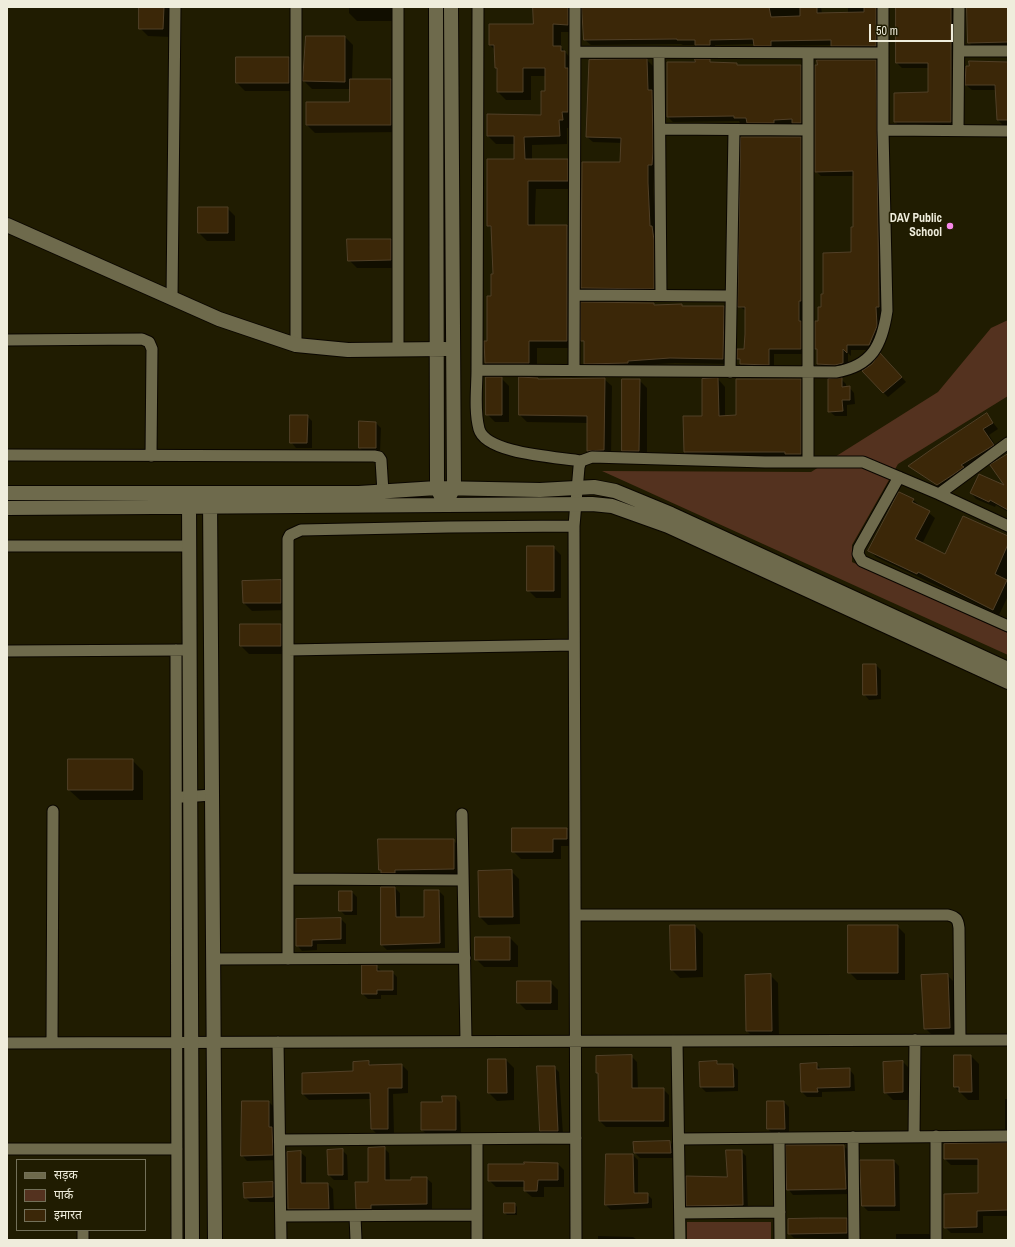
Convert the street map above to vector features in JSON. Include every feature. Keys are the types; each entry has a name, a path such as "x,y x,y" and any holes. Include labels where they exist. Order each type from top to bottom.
{"street":[{"path":"172,298 175,7"},
{"path":"296,7 296,345"},
{"path":"398,7 398,350"},
{"path":"436,7 437,488 444,504"},
{"path":"444,504 454,488 451,7"},
{"path":"478,7 477,415 479,430 486,439 498,446 524,453 581,461 592,457 765,462 863,462 939,494 1008,526"},
{"path":"574,370 575,7"},
{"path":"477,370 836,372 852,369 866,361 878,343 884,330 887,311 883,130 883,7"},
{"path":"958,130 959,7"},
{"path":"959,51 1008,51"},
{"path":"575,52 883,53"},
{"path":"659,52 661,295"},
{"path":"808,53 808,461"},
{"path":"660,129 808,130"},
{"path":"730,372 734,130"},
{"path":"883,130 1008,131"},
{"path":"7,225 219,319 296,345 348,350 453,349"},
{"path":"575,295 731,296"},
{"path":"7,340 142,339 149,342 152,349 151,456"},
{"path":"939,494 1008,443"},
{"path":"7,455 374,456 379,457 381,460 383,492"},
{"path":"576,1240 574,526 581,461"},
{"path":"895,475 859,548 858,554 862,561 1008,626"},
{"path":"7,493 359,493 437,488 540,490 594,488 616,491 1008,669"},
{"path":"188,492 188,546 183,650 184,796 191,1042 192,1240"},
{"path":"210,492 215,1240"},
{"path":"7,508 444,504 577,504 612,506 668,526 1008,682"},
{"path":"288,958 288,539 290,535 295,532 449,527 574,526"},
{"path":"7,546 188,546"},
{"path":"288,650 574,645"},
{"path":"7,651 183,650"},
{"path":"184,796 212,795"},
{"path":"177,1240 177,1042 184,796"},
{"path":"52,1042 53,810"},
{"path":"462,814 466,1041"},
{"path":"289,879 463,880"},
{"path":"576,915 940,915 955,917 959,928 960,1040"},
{"path":"213,959 465,958"},
{"path":"914,1137 915,1040"},
{"path":"7,1043 1008,1040"},
{"path":"677,1041 680,1240"},
{"path":"278,1042 281,1240"},
{"path":"936,1136 936,1240"},
{"path":"679,1139 1008,1136"},
{"path":"853,1137 854,1240"},
{"path":"280,1140 576,1138"},
{"path":"779,1138 780,1240"},
{"path":"477,1139 477,1240"},
{"path":"7,1149 82,1154 177,1149"},
{"path":"680,1213 780,1212"},
{"path":"280,1216 477,1215"},
{"path":"355,1216 356,1240"}],"green space":[{"path":"1008,320 1008,396 898,464 852,545 852,562 1008,633 1008,655 602,471 811,472 938,392 991,328"},
{"path":"687,1222 771,1222 771,1240 687,1240"}],"building":[{"path":"139,7 164,7 163,29 139,29"},
{"path":"533,7 568,7 568,25 553,24 553,46 561,46 561,51 565,51 565,68 568,68 568,112 562,112 563,120 559,120 560,136 524,137 525,159 568,159 568,181 528,181 528,225 567,225 567,341 529,341 529,363 485,363 484,341 487,341 487,296 491,296 491,274 493,274 491,226 487,226 487,159 514,159 514,136 487,136 487,114 541,115 541,91 545,91 545,68 523,68 523,92 497,92 497,68 495,68 494,45 489,45 489,24 533,24"},
{"path":"582,7 769,7 771,17 800,16 800,7 817,7 817,13 864,12 864,7 876,7 876,46 831,46 831,40 771,41 771,46 754,46 753,39 710,40 710,45 695,45 695,40 677,39 584,40"},
{"path":"896,7 951,8 951,122 894,122 894,93 928,92 928,63 896,63"},
{"path":"967,7 1008,7 1008,42 968,43"},
{"path":"306,36 345,36 345,82 303,81"},
{"path":"236,57 289,57 289,83 236,83"},
{"path":"647,59 648,90 652,90 653,151 652,165 648,165 648,183 650,226 652,226 654,240 654,289 581,288 582,162 620,162 621,138 586,137 589,60"},
{"path":"695,59 710,59 710,62 737,63 737,65 801,65 801,123 792,123 792,119 774,120 774,123 747,123 746,118 734,118 734,116 667,117 667,62 695,62"},
{"path":"817,60 876,60 879,307 876,307 877,326 869,345 847,345 847,353 843,349 843,363 835,365 817,364 817,349 815,349 815,321 818,321 818,307 821,307 821,294 823,294 823,253 851,252 851,227 853,227 853,171 815,172 815,65 817,65"},
{"path":"969,61 1008,62 1008,120 997,120 995,85 965,85 966,66 969,66"},
{"path":"350,79 391,79 391,125 306,125 306,102 349,102"},
{"path":"741,137 801,137 801,301 799,301 799,321 801,321 801,349 769,349 769,365 740,364 740,359 737,359 737,349 744,349 745,334 745,307 738,307"},
{"path":"198,207 228,207 228,233 198,233"},
{"path":"347,239 391,239 391,260 348,261"},
{"path":"581,302 724,306 723,359 670,358 628,361 628,363 584,364 584,341 581,341"},
{"path":"880,353 902,377 883,393 862,371 872,364"},
{"path":"486,377 502,377 502,415 486,415"},
{"path":"519,377 538,379 605,378 604,450 587,451 587,416 519,415"},
{"path":"718,378 719,416 736,415 736,379 801,379 801,454 785,454 785,452 684,452 683,416 702,416 702,379"},
{"path":"842,378 842,387 850,386 850,400 842,400 843,411 828,412 828,379"},
{"path":"622,379 640,379 639,451 622,451"},
{"path":"987,413 993,423 983,429 994,445 961,465 964,467 954,474 937,485 908,466 932,449"},
{"path":"290,415 308,415 307,443 290,443"},
{"path":"359,421 376,422 376,448 359,448"},
{"path":"1008,454 1008,510 990,500 989,502 970,493 979,474 1004,485 990,465"},
{"path":"899,492 914,499 912,502 930,511 915,539 945,554 963,516 1008,536 1008,544 995,574 1007,580 993,610 918,572 917,574 868,551"},
{"path":"527,546 554,546 554,591 527,591"},
{"path":"281,580 281,603 243,603 242,581"},
{"path":"240,624 281,624 281,646 240,646"},
{"path":"863,664 876,664 877,695 863,695"},
{"path":"68,759 133,759 133,790 68,790"},
{"path":"512,828 567,828 567,839 553,839 553,852 512,852"},
{"path":"378,839 454,839 454,869 395,870 395,873 381,873 381,870 379,870"},
{"path":"512,870 513,917 479,917 478,871"},
{"path":"381,887 395,887 396,917 424,917 424,890 439,890 440,943 381,945"},
{"path":"339,891 352,891 352,911 339,911"},
{"path":"341,918 341,939 312,940 312,946 296,946 296,919"},
{"path":"670,925 695,925 696,970 671,970"},
{"path":"848,925 898,925 898,973 848,973"},
{"path":"475,937 510,937 510,960 475,960"},
{"path":"362,965 377,965 377,971 393,971 393,990 377,990 377,994 362,994"},
{"path":"771,974 772,1031 746,1031 745,975"},
{"path":"948,974 950,1028 924,1029 921,975"},
{"path":"517,981 551,981 551,1003 517,1003"},
{"path":"632,1055 632,1088 664,1088 664,1121 599,1121 598,1073 596,1073 596,1056"},
{"path":"954,1055 971,1055 972,1092 959,1092 959,1087 954,1087"},
{"path":"488,1059 506,1059 507,1093 488,1093"},
{"path":"369,1061 369,1065 402,1064 402,1088 388,1088 388,1129 371,1129 370,1093 302,1094 302,1073 353,1071 353,1062"},
{"path":"717,1061 717,1064 733,1064 734,1087 700,1087 699,1062"},
{"path":"903,1061 903,1092 884,1093 883,1062"},
{"path":"817,1063 817,1069 850,1068 850,1087 817,1088 818,1092 801,1092 800,1064"},
{"path":"537,1066 555,1066 558,1131 540,1131"},
{"path":"442,1096 456,1096 456,1130 421,1130 421,1102 442,1102"},
{"path":"242,1101 269,1101 269,1127 272,1127 273,1155 241,1156"},
{"path":"767,1101 784,1101 785,1129 767,1129"},
{"path":"670,1141 671,1153 634,1153 633,1142"},
{"path":"1008,1143 1008,1210 977,1211 977,1227 944,1228 944,1194 978,1193 978,1159 944,1159 944,1144"},
{"path":"786,1145 844,1145 846,1189 787,1190"},
{"path":"385,1147 385,1180 411,1180 411,1177 427,1177 427,1204 371,1205 371,1209 356,1209 355,1182 368,1182 368,1148"},
{"path":"343,1149 343,1175 328,1175 327,1150"},
{"path":"726,1150 742,1150 743,1205 686,1206 686,1176 727,1177"},
{"path":"301,1151 301,1183 328,1183 329,1209 288,1209 287,1152"},
{"path":"606,1154 633,1154 634,1193 648,1193 648,1203 605,1205"},
{"path":"860,1160 894,1160 895,1206 862,1206"},
{"path":"524,1162 558,1163 558,1180 538,1180 537,1191 524,1191 524,1181 488,1181 488,1164 524,1164"},
{"path":"273,1182 273,1197 244,1198 243,1183"},
{"path":"504,1203 515,1203 515,1213 504,1213"},
{"path":"847,1218 847,1233 788,1234 788,1219"}],"place":[{"name":"DAV Public School","path":"950,226"}]}
